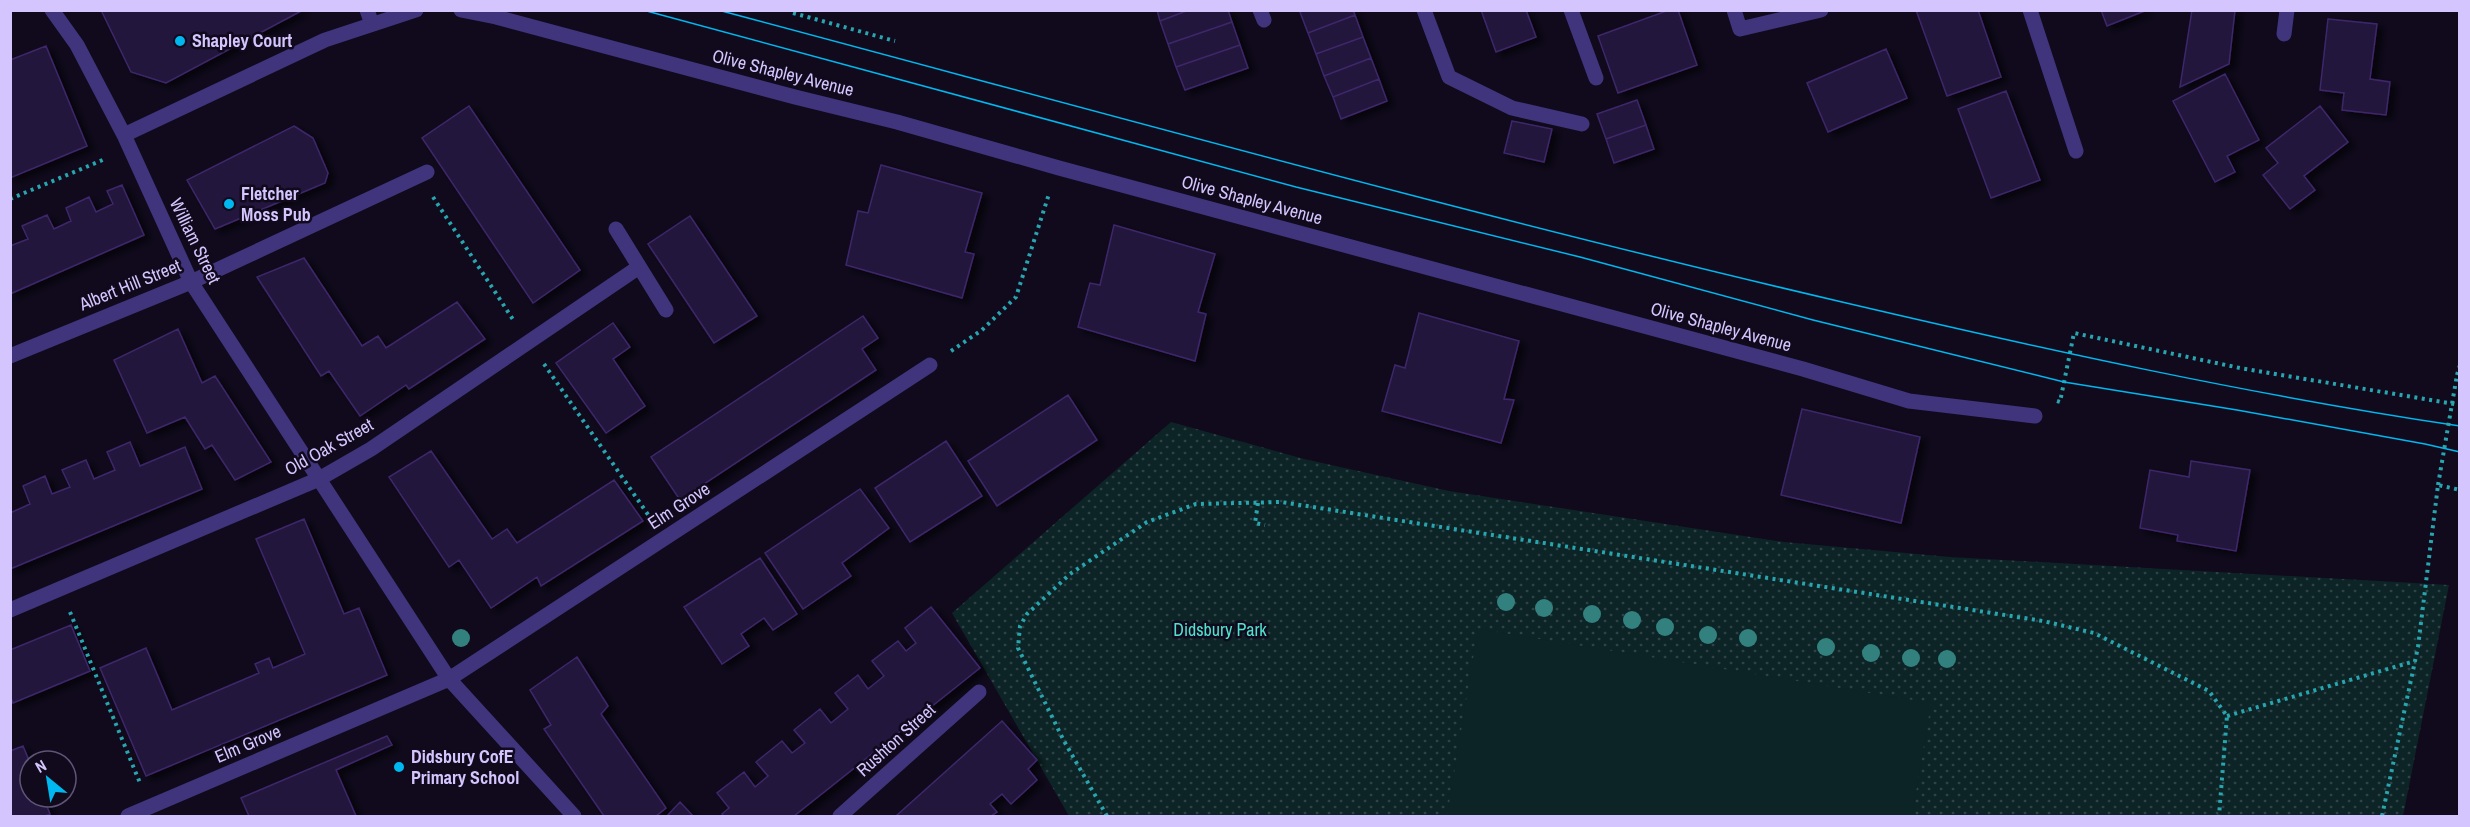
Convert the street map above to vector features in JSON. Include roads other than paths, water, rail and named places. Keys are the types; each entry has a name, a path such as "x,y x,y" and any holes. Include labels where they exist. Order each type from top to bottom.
{"street":[{"name":"William Street","path":"52,10 77,45 128,142 190,282 319,479"},
{"path":"128,142 369,17 416,10"},
{"name":"Olive Shapley Avenue","path":"461,10 496,17 897,122 1803,369 1909,401 2035,416"},
{"path":"1424,10 1449,77 1512,108 1582,124"},
{"path":"1571,10 1596,78"},
{"path":"1734,10 1740,28 1821,10"},
{"path":"2030,10 2076,151"},
{"path":"2284,34 2287,10"},
{"name":"Albert Hill Street","path":"10,356 190,282 423,174"},
{"path":"616,229 666,310"},
{"name":"Old Oak Street","path":"10,610 319,479 371,449 639,267"},
{"name":"Elm Grove","path":"128,816 449,679 930,365"},
{"path":"319,479 449,679 573,816"},
{"name":"Rushton Street","path":"840,816 979,692"}],"tram line":[{"path":"643,10 1296,187 1580,257 1813,320 2064,382 2237,410 2460,452"},
{"path":"718,10 1420,197 1842,302 2227,386 2460,426"}],"place":[{"name":"Shapley Court","path":"180,41"},
{"name":"Fletcher Moss Pub","path":"229,204"},
{"name":"Didsbury CofE Primary School","path":"399,767"}],"park label":[{"name":"Didsbury Park","path":"1220,630"}]}
